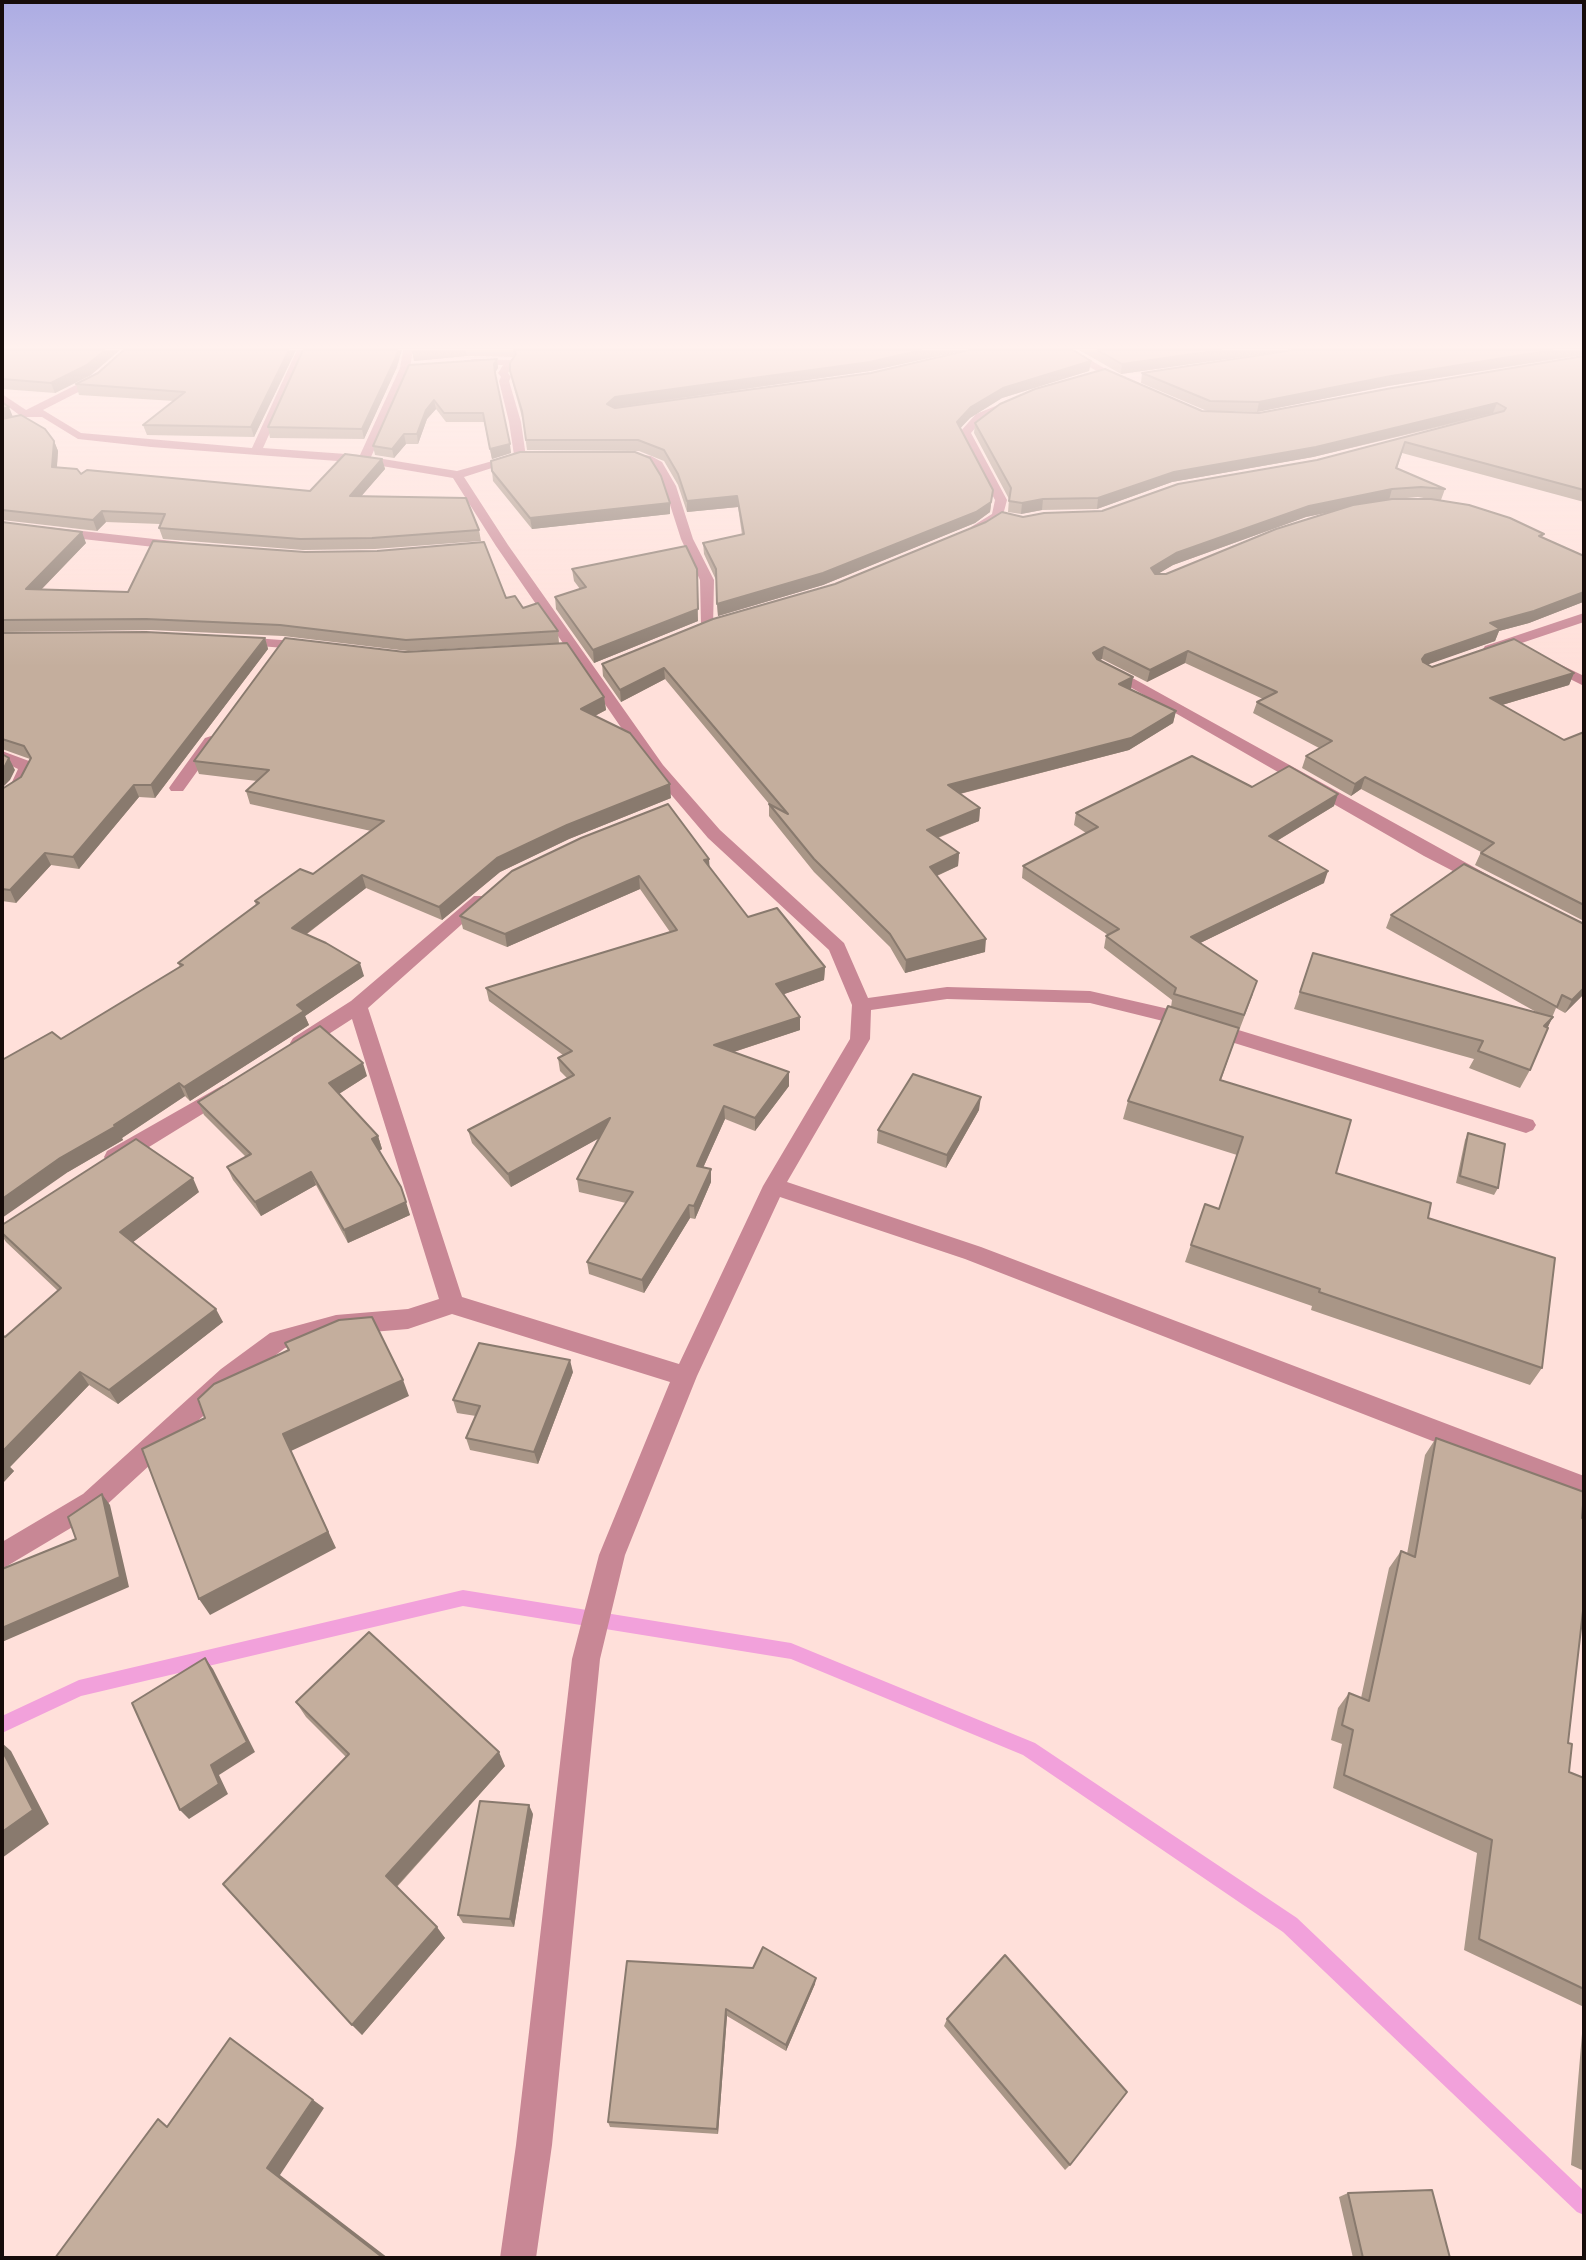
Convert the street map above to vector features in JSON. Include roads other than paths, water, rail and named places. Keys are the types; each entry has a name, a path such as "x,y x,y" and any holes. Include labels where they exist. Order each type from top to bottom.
{"street":[{"path":"323,455 365,459 457,475 526,455"},
{"path":"963,536 1003,517 1001,500 977,455"},
{"path":"610,456 638,456 658,464 670,486 687,540 707,580 709,626"},
{"path":"457,475 495,546 566,649 596,671 657,768 714,834 837,947 862,1006 860,1040 774,1186 685,1376 611,1555 586,1659 570,1782 534,2145 517,2258"},
{"path":"2,526 190,547"},
{"path":"1474,655 1584,617"},
{"path":"230,641 279,649 321,647"},
{"path":"1510,642 1584,682"},
{"path":"1101,665 1430,852 1501,888"},
{"path":"177,788 218,732"},
{"path":"2,756 23,764 26,769 19,784 2,798"},
{"path":"662,811 686,802"},
{"path":"287,1051 358,1006 497,886"},
{"path":"862,1006 947,993 1090,997 1166,1015 1526,1125"},
{"path":"358,1006 452,1304"},
{"path":"100,1166 240,1081"},
{"path":"774,1186 973,1253 1584,1488"},
{"path":"2,1556 92,1502 230,1376 278,1340 336,1325 408,1319 452,1304 685,1376"}],"waterway":[{"path":"2,1725 79,1688 463,1598 791,1651 1029,1749 1290,1925 1584,2205"}]}
